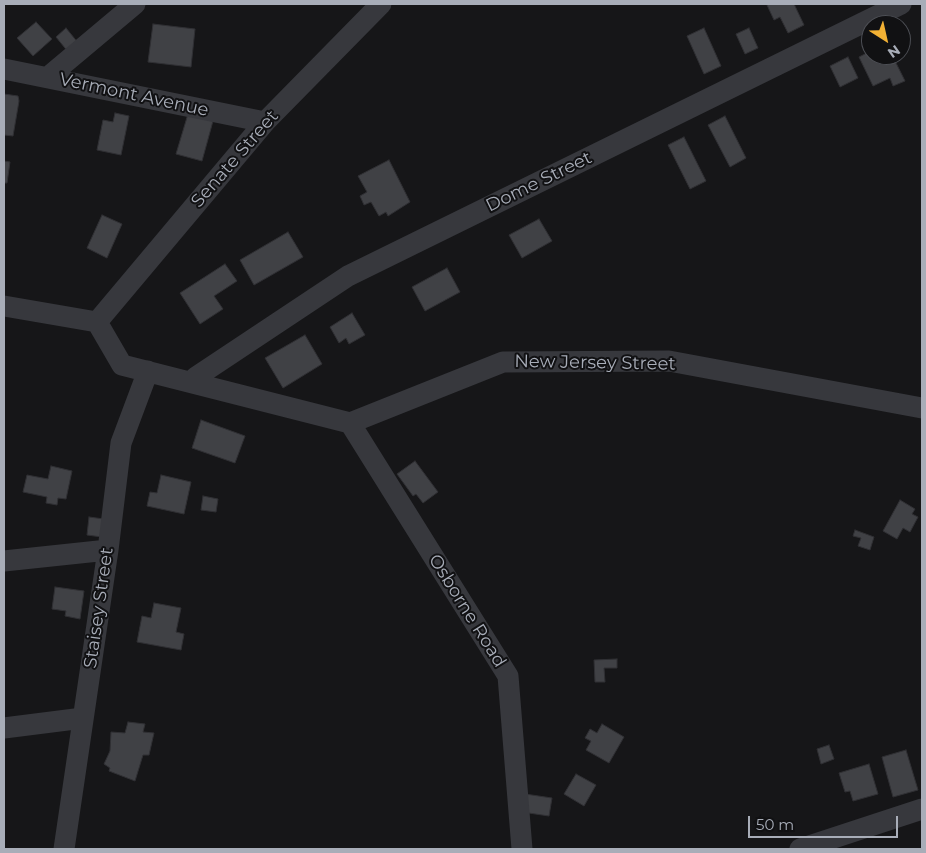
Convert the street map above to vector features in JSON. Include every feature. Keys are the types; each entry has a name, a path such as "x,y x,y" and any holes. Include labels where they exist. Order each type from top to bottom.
{"street":[{"path":"48,77 134,4"},
{"name":"Senate Street","path":"97,322 265,122 381,4"},
{"name":"Dome Street","path":"193,383 196,377 348,276 901,4"},
{"name":"Vermont Avenue","path":"4,69 265,122"},
{"path":"4,306 97,322 122,365 350,424"},
{"name":"New Jersey Street","path":"350,424 503,362 669,361 922,408"},
{"name":"Staisey Street","path":"64,849 122,443 148,372"},
{"name":"Osborne Road","path":"350,424 508,676 522,849"},
{"path":"4,561 108,550"},
{"path":"4,728 83,718"},
{"path":"800,849 922,809"}],"building":[{"path":"794,4 804,25 788,33 780,17 774,20 767,5"},
{"path":"36,22 52,39 33,56 17,38"},
{"path":"153,24 195,29 191,67 148,62"},
{"path":"66,28 79,44 69,53 56,37"},
{"path":"704,28 721,66 704,74 687,36"},
{"path":"749,28 758,48 745,54 736,34"},
{"path":"848,57 858,78 840,87 830,66"},
{"path":"863,65 897,65 905,81 893,86 890,78 873,86"},
{"path":"4,94 18,96 19,101 13,136 4,135"},
{"path":"115,113 129,116 121,155 97,150 103,120 113,122"},
{"path":"188,114 213,121 202,161 176,154"},
{"path":"725,116 746,158 730,167 708,125"},
{"path":"684,137 706,181 690,189 668,145"},
{"path":"389,160 410,202 388,216 386,212 379,216 371,202 364,205 360,196 367,192 358,176"},
{"path":"4,161 10,162 7,183 4,183"},
{"path":"102,215 122,224 107,258 87,248"},
{"path":"539,219 552,241 522,258 509,235"},
{"path":"288,232 303,257 254,285 240,260"},
{"path":"225,264 237,281 214,296 223,309 200,324 180,293"},
{"path":"447,268 460,292 425,311 412,287"},
{"path":"352,313 365,335 349,344 346,338 339,343 330,327"},
{"path":"305,335 322,364 283,388 265,358"},
{"path":"201,420 245,436 235,463 192,448"},
{"path":"415,461 438,492 423,503 416,494 413,496 397,474"},
{"path":"51,466 72,471 66,499 58,498 57,505 46,503 47,497 23,492 27,475 48,479"},
{"path":"161,475 191,482 184,514 147,506 150,492 157,493"},
{"path":"203,496 218,499 216,512 201,510"},
{"path":"900,500 915,509 912,514 918,517 910,532 903,528 897,539 883,531"},
{"path":"89,517 104,519 102,537 87,535"},
{"path":"855,530 874,537 870,550 858,546 861,538 853,536"},
{"path":"55,587 84,591 80,619 65,616 66,611 52,609"},
{"path":"154,603 181,608 176,632 184,634 181,650 137,642 142,616 151,618"},
{"path":"617,659 617,668 604,668 605,682 595,682 594,660"},
{"path":"128,722 145,724 143,732 154,733 149,755 143,755 135,781 109,771 110,768 104,764 110,751 111,732 125,733"},
{"path":"602,724 624,737 609,763 586,750 591,741 585,738 590,729 597,733"},
{"path":"829,745 834,759 821,764 817,749"},
{"path":"906,750 918,790 893,797 882,757"},
{"path":"869,764 878,794 853,801 850,791 845,792 839,773"},
{"path":"576,774 596,785 584,806 564,794"},
{"path":"525,794 552,798 549,816 522,812"}]}
